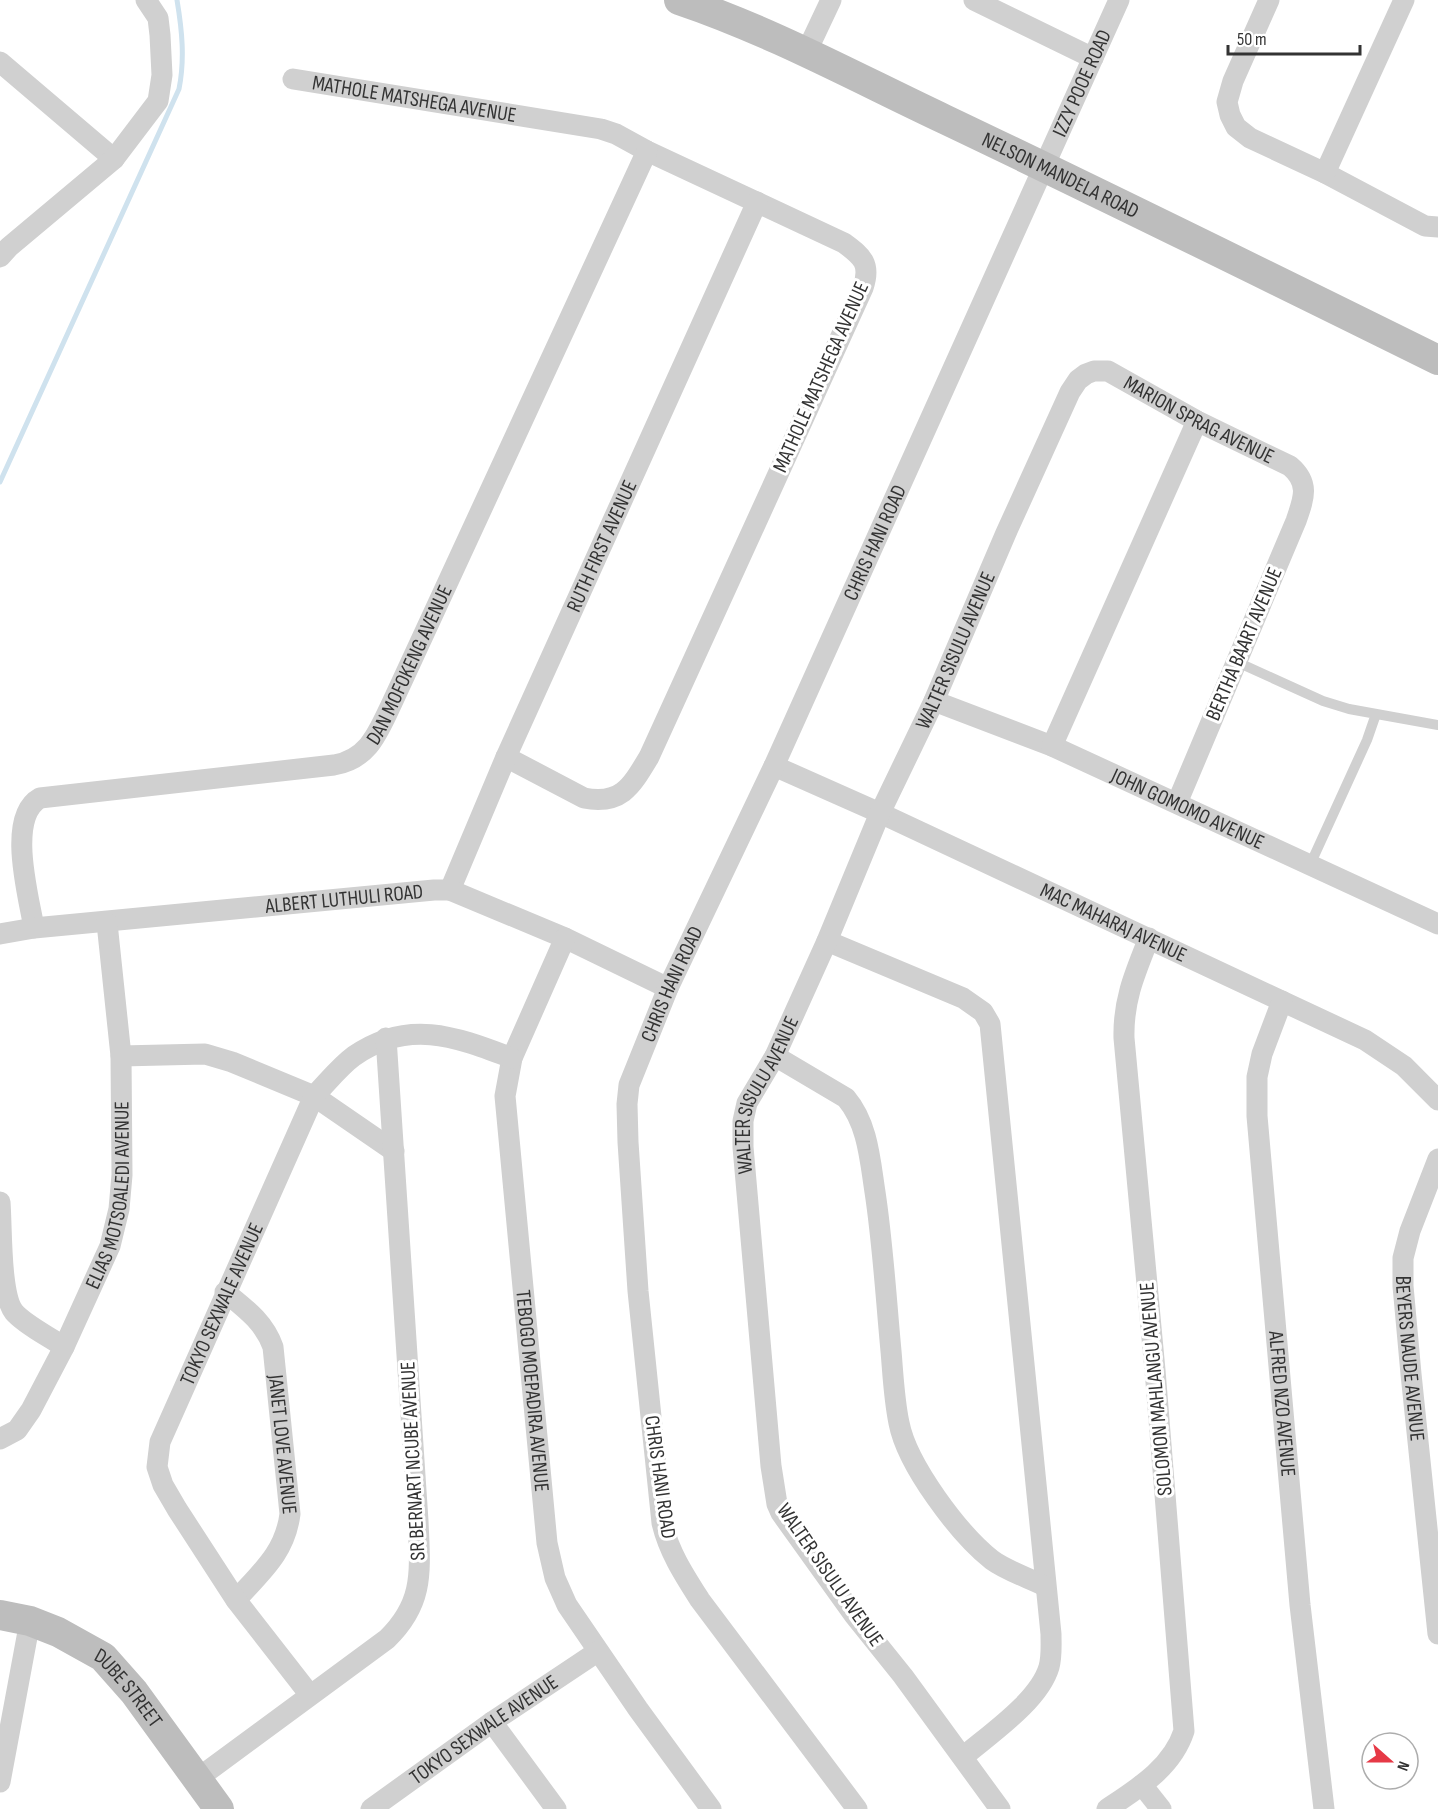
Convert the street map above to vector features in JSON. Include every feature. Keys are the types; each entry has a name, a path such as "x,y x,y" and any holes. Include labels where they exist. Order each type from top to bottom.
{"street":[{"path":"3,248 114,159 158,101 162,75 158,18 146,0"},
{"name":"NELSON MANDELA ROAD","path":"679,0 806,53 1044,166 1438,360"},
{"path":"806,53 831,0"},
{"name":"IZZY POOE ROAD","path":"1044,166 1119,0"},
{"path":"1269,0 1233,81 1227,102 1236,127 1250,138 1325,173 1425,226 1438,227"},
{"path":"1325,173 1404,0"},
{"path":"978,1 1093,58"},
{"path":"0,62 114,159"},
{"name":"MATHOLE MATSHEGA AVENUE","path":"293,79 601,129 616,134 647,151 844,243 861,256 866,268 867,277 863,288 649,757 637,777 624,792 611,800 596,801 584,798 506,757"},
{"name":"DAN MOFOKENG AVENUE","path":"34,928 24,871 22,839 28,807 34,801 40,798 347,763 362,754 373,741 647,151"},
{"name":"CHRIS HANI ROAD","path":"857,1809 700,1600 671,1551 662,1523 638,1291 627,1104 632,1077 668,988 774,766 1044,166"},
{"name":"RUTH FIRST AVENUE","path":"450,890 506,757 757,202"},
{"name":"MARION SPRAG AVENUE","path":"1086,374 1094,371 1108,371 1197,421 1290,466 1300,474 1303,483"},
{"name":"WALTER SISULU AVENUE","path":"1000,1809 903,1676 854,1615 781,1513 777,1504 771,1466 743,1147 743,1121 747,1103 775,1056 827,941 880,813 934,701 1070,392 1078,380 1086,374"},
{"path":"1052,746 1197,421"},
{"name":"BERTHA BAART AVENUE","path":"1177,803 1296,521 1304,493 1303,483"},
{"name":"JOHN GOMOMO AVENUE","path":"934,701 1052,746 1438,924"},
{"name":"MAC MAHARAJ AVENUE","path":"774,766 880,813 1365,1040 1404,1066 1438,1098"},
{"name":"ALBERT LUTHULI ROAD","path":"0,934 34,928 450,890 565,938 668,988"},
{"name":"ELIAS MOTSOALEDI AVENUE","path":"0,1439 17,1430 31,1410 64,1347 110,1246 119,1209 122,1175 120,1056 107,923"},
{"name":"TEBOGO MOEPADIRA AVENUE","path":"565,938 512,1058 505,1096 547,1543 560,1590 597,1652 711,1809"},
{"name":"SOLOMON MAHLANGU AVENUE","path":"1107,1809 1142,1785 1171,1756 1181,1742 1185,1719 1124,1038 1125,1005 1149,938"},
{"path":"827,941 963,998 983,1012 990,1024 1051,1652 1043,1681 1032,1698 963,1757"},
{"name":"ALFRED NZO AVENUE","path":"1282,1001 1262,1054 1257,1077 1257,1116 1300,1605 1324,1809"},
{"name":"TOKYO SEXWALE AVENUE","path":"310,1695 236,1600 177,1509 163,1485 157,1467 160,1442 314,1096 353,1057 386,1038 438,1034 463,1040 512,1058"},
{"name":"SR BERNART NCUBE AVENUE","path":"197,1779 387,1639 401,1625 413,1603 418,1587 418,1521 386,1038"},
{"path":"120,1056 205,1054 232,1062 314,1096 394,1151"},
{"path":"775,1056 846,1098 860,1121 868,1146 880,1226 899,1424 910,1455 948,1514 971,1540 994,1561 1045,1586"},
{"name":"BEYERS NAUDE AVENUE","path":"1438,1159 1402,1257 1410,1363 1438,1634"},
{"path":"0,1202 4,1280 9,1305 16,1315 64,1347"},
{"name":"JANET LOVE AVENUE","path":"225,1292 257,1318 268,1332 273,1347 278,1377 290,1514 288,1530 277,1555 236,1600"},
{"name":"DUBE STREET","path":"0,1615 30,1621 58,1632 103,1657 134,1692 219,1809"},
{"path":"0,1782 30,1621"},
{"name":"TOKYO SEXWALE AVENUE","path":"376,1808 492,1722 597,1652"},
{"path":"492,1722 556,1809"},
{"path":"1142,1785 1161,1809"}],"lane":[{"path":"1237,662 1323,701 1376,714 1438,725"},
{"path":"1310,865 1376,714"}],"waterway":[{"path":"0,482 179,89 182,44 177,0"}]}
